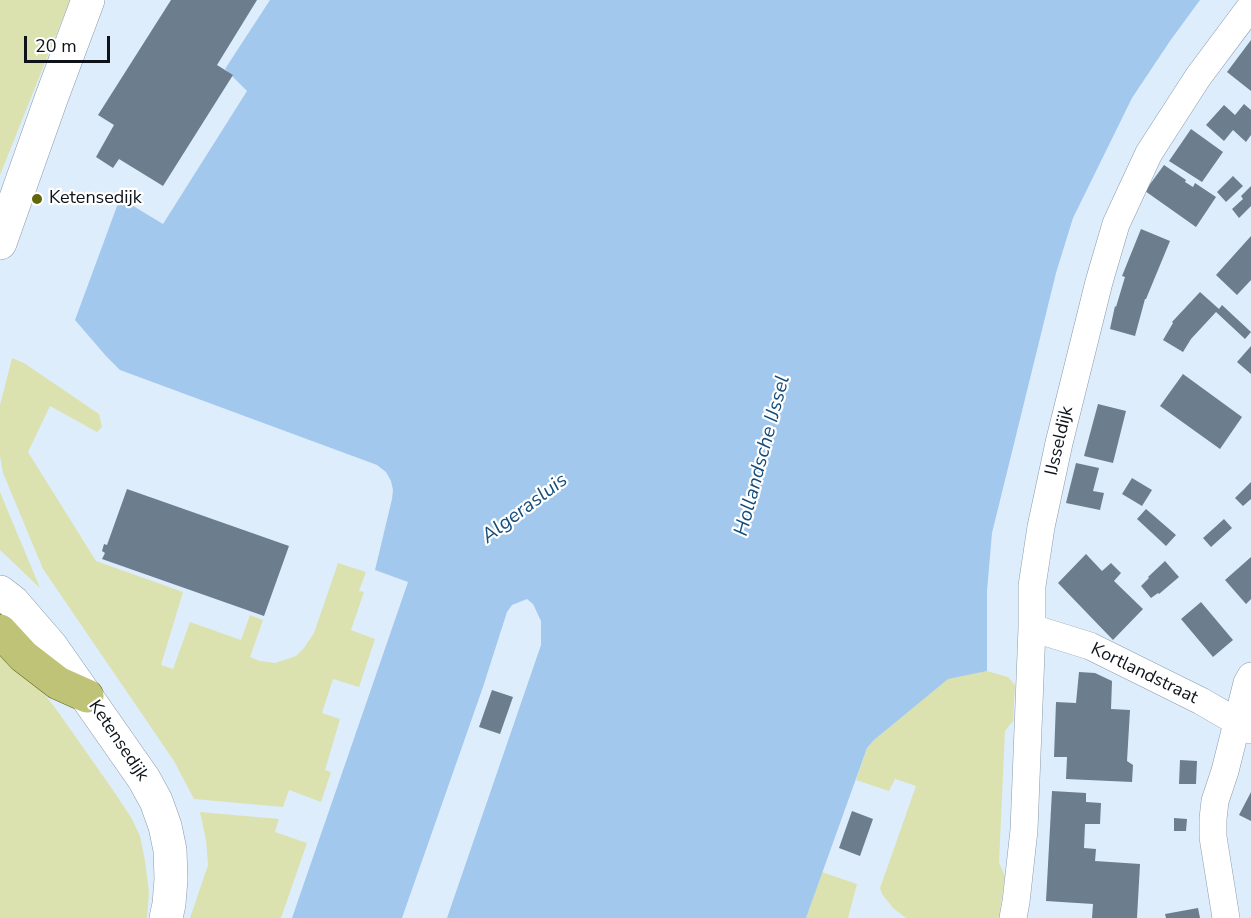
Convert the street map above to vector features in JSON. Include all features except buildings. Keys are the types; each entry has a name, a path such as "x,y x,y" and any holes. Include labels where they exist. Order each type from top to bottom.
{"main road":[{"path":"0,632 23,656 58,683 87,696"}],"street":[{"path":"0,243 88,0"},
{"name":"IJsseldijk","path":"1013,918 1024,830 1032,586 1041,527 1059,443 1099,282 1116,224 1149,153 1198,77 1251,6"},
{"name":"Ketensedijk","path":"0,592 13,602 51,646 144,779 156,801 170,850 171,879 166,918"},
{"name":"Kortlandstraat","path":"1032,628 1090,646 1201,701 1244,726"},
{"path":"1226,918 1213,837 1213,819 1215,801 1225,771 1244,726 1247,683 1251,676"}],"green space":[{"path":"0,0 70,0 0,175"},
{"path":"12,358 24,363 99,414 102,427 97,432 50,406 28,452 96,561 183,592 161,665 173,669 190,622 241,640 250,615 263,620 250,657 275,663 296,656 314,633 338,563 366,572 359,591 364,592 351,630 375,639 359,687 333,679 322,713 340,719 325,770 331,772 321,802 289,790 283,807 194,799 174,761 43,569 3,473 0,456 0,405"},
{"path":"0,492 40,588 0,550"},
{"path":"0,644 31,677 56,709 132,819 140,836 145,861 149,892 147,918 0,918"},
{"path":"987,671 1008,677 1015,685 1013,721 1005,731 999,863 1005,876 999,918 906,918 893,908 880,888 916,786 895,779 889,791 856,780 867,748 874,740 948,678"},
{"path":"200,812 279,819 275,832 307,843 281,918 190,918 208,865"},
{"path":"822,872 857,884 848,918 806,918"}],"water":[{"path":"270,0 1200,0 1132,98 1073,218 1056,273 992,533 987,591 987,671 948,679 867,748 806,918 447,918 541,645 541,621 533,604 527,599 512,605 507,612 402,918 292,918 408,582 375,570 392,499 391,481 386,472 377,465 120,370 75,320 120,198 163,224 247,91 225,69"}],"place":[{"name":"Ketensedijk","path":"37,199"}],"water label":[{"name":"Hollandsche IJssel","path":"763,456"},
{"name":"Algerasluis","path":"525,509"}]}
